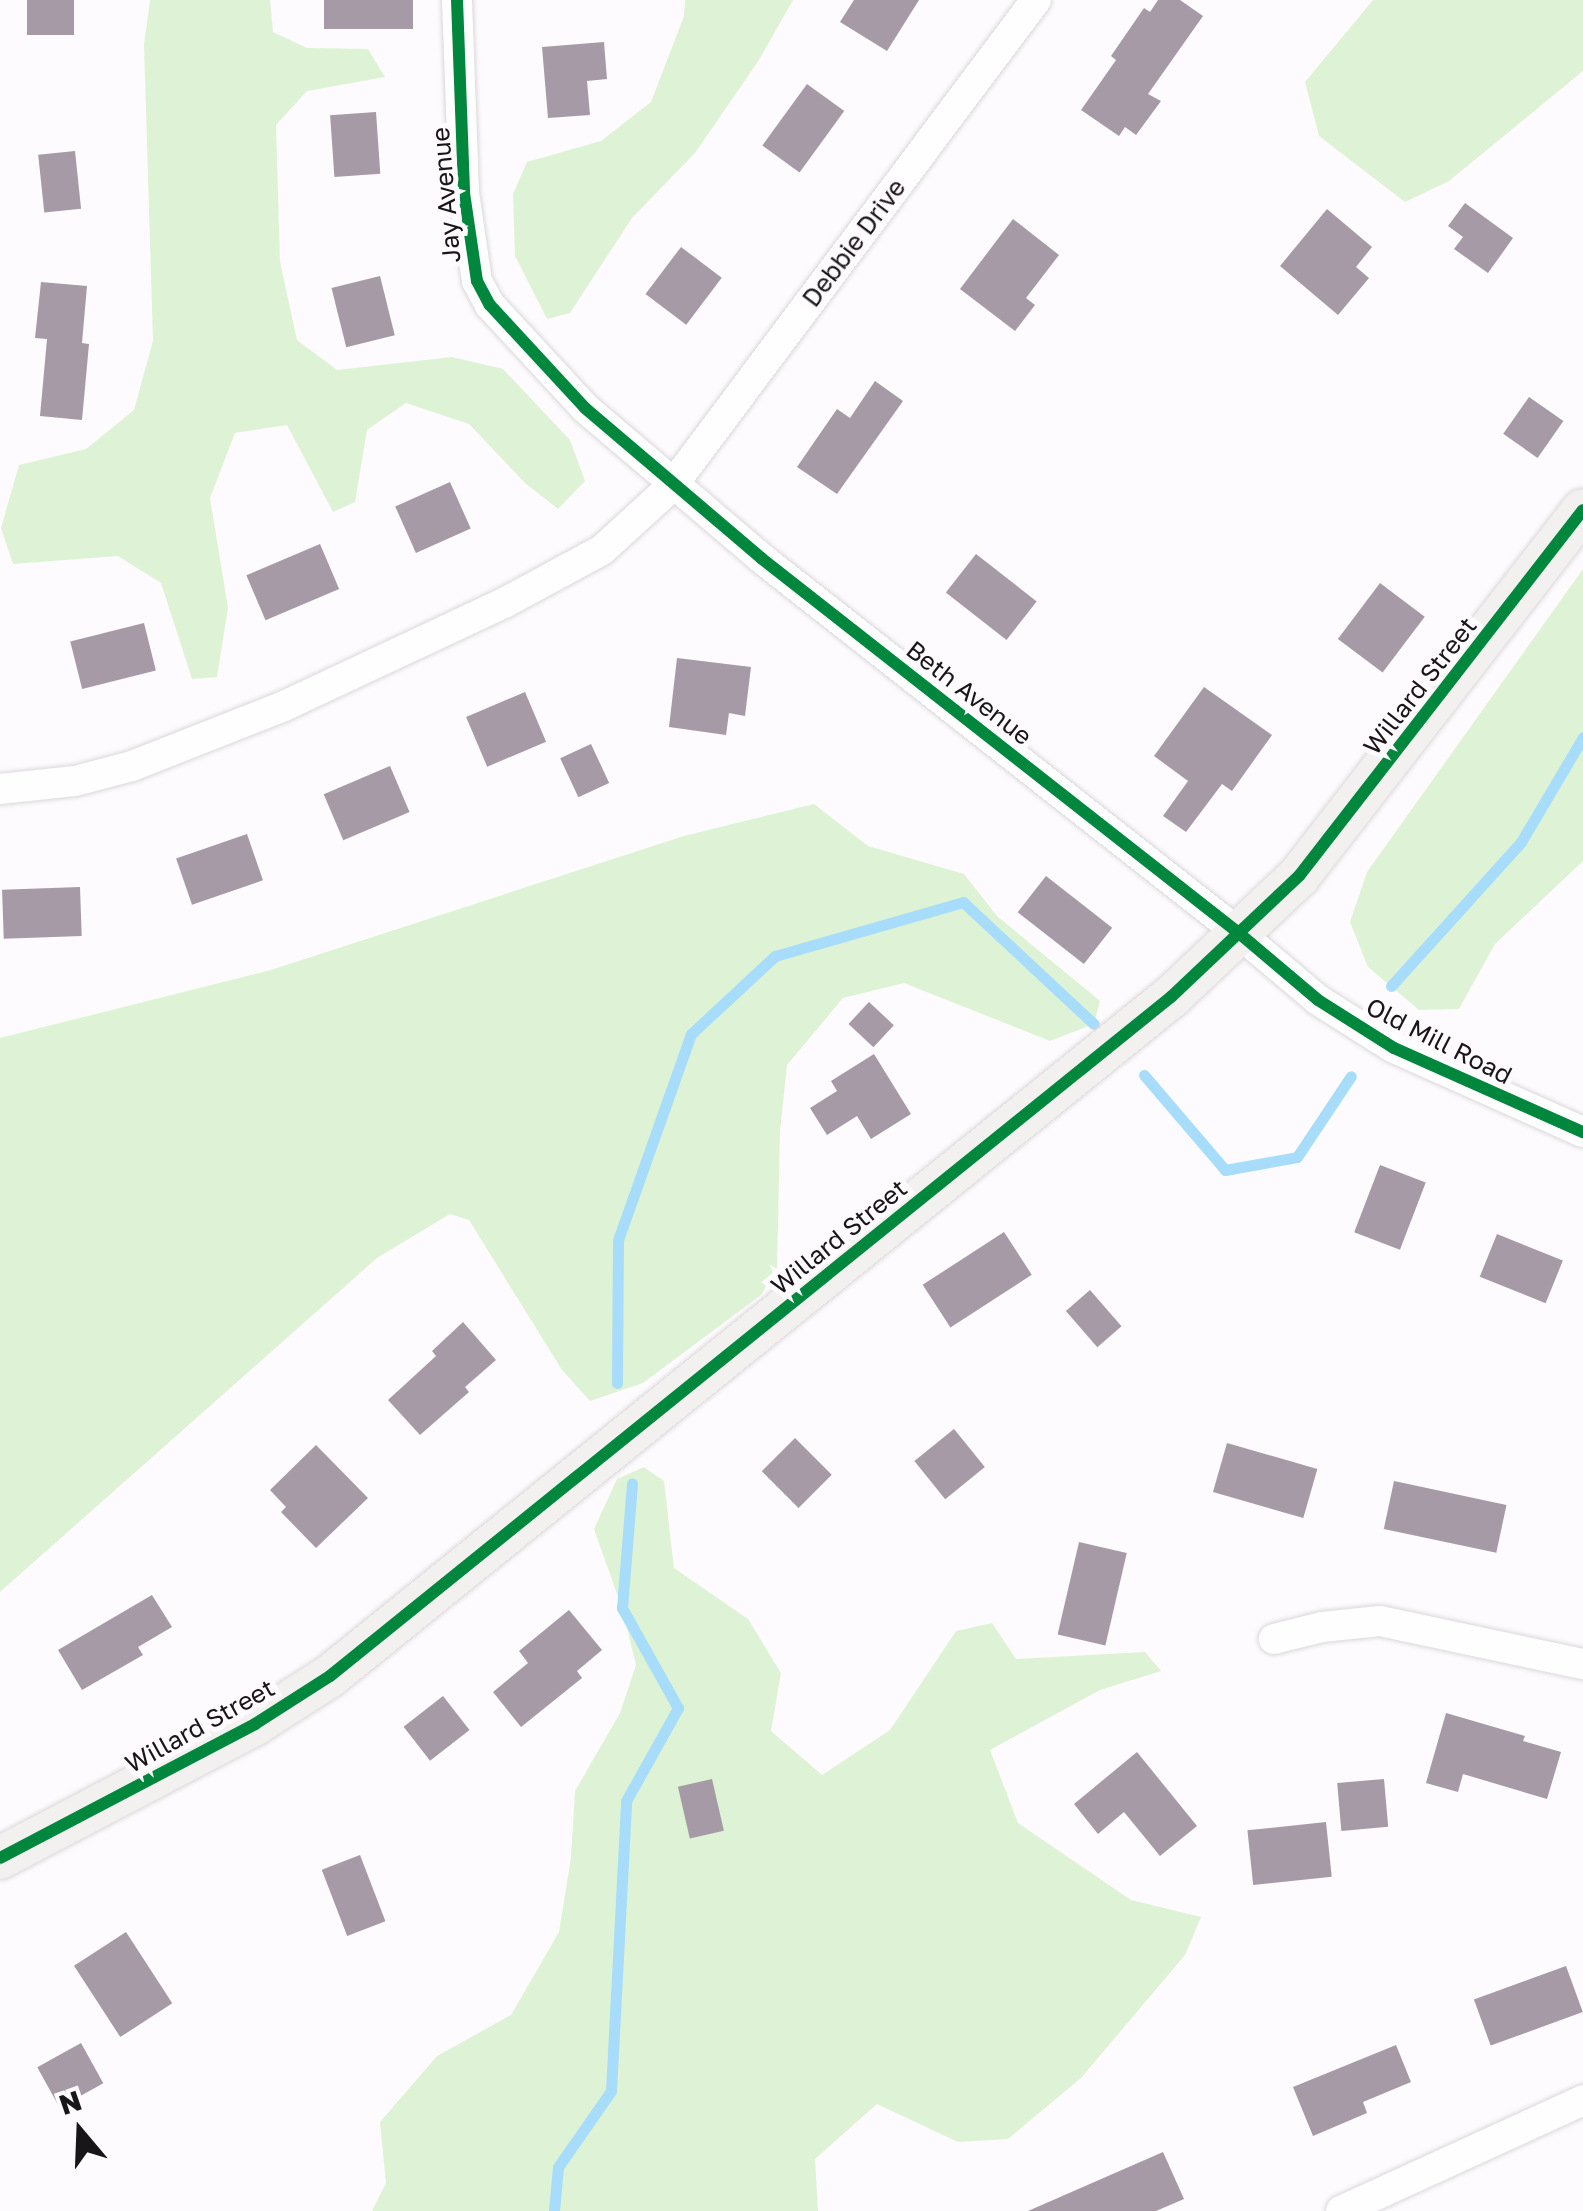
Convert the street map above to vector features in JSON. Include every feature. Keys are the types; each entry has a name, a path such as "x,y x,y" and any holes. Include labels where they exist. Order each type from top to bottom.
{"street":[{"name":"Jay Avenue","path":"457,0 464,194 477,281 490,305 526,347 672,486"},
{"name":"Debbie Drive","path":"672,486 1036,0"},
{"path":"0,788 75,781 132,766 282,706 504,603 602,550 672,486"},
{"name":"Beth Avenue","path":"672,486 1240,934"},
{"name":"Willard Street","path":"0,1858 255,1724 330,1676 1171,997 1299,876 1583,510"},
{"name":"Old Mill Road","path":"1240,934 1360,1029 1583,1132"},
{"path":"1274,1639 1322,1627 1380,1622 1413,1625 1583,1664"},
{"path":"1341,2211 1583,2100"}],"green space":[{"path":"150,0 270,0 273,32 307,48 368,49 385,77 307,91 276,125 280,262 297,340 337,370 452,357 503,369 570,440 585,481 558,509 525,483 469,424 406,403 367,430 355,502 333,512 287,425 235,433 210,498 228,608 217,677 192,679 161,583 118,556 13,564 1,528 19,465 86,449 134,410 153,341 144,44"},
{"path":"685,0 793,0 759,60 695,153 632,218 570,313 547,319 515,256 513,194 527,162 601,141 651,102 684,16"},
{"path":"1373,0 1583,0 1583,71 1449,181 1405,202 1319,136 1305,82"},
{"path":"1583,569 1583,861 1495,944 1459,1009 1419,1010 1368,967 1350,922 1367,872"},
{"path":"814,804 868,846 964,874 997,916 1100,1001 1094,1024 1050,1041 904,983 843,998 787,1065 780,1131 777,1268 761,1295 643,1383 590,1401 562,1370 469,1220 450,1214 377,1258 0,1592 0,1038 271,970 684,836"},
{"path":"644,1467 664,1481 674,1568 748,1619 781,1673 771,1731 822,1775 890,1730 956,1631 992,1623 1016,1659 1145,1652 1161,1671 1100,1690 990,1750 1018,1823 1131,1900 1201,1917 1185,1955 1081,2078 1008,2139 958,2142 877,2104 815,2159 818,2211 372,2211 386,2183 380,2122 437,2056 511,2015 559,1932 571,1857 575,1791 620,1713 636,1665 622,1608 594,1529 617,1479"}],"building":[{"path":"27,0 74,0 74,35 27,35"},
{"path":"324,0 413,0 413,29 324,29"},
{"path":"854,0 919,0 887,51 840,22"},
{"path":"1158,0 1180,0 1203,16 1148,94 1161,101 1136,135 1125,127 1119,136 1081,110 1116,60 1111,56 1144,8 1150,12"},
{"path":"604,42 607,79 587,81 590,115 548,118 542,47"},
{"path":"807,84 844,111 800,173 762,145"},
{"path":"376,112 380,174 334,177 330,115"},
{"path":"75,151 81,209 44,213 38,155"},
{"path":"1465,203 1513,238 1488,273 1454,249 1463,237 1448,226"},
{"path":"1327,209 1372,247 1356,267 1369,278 1338,315 1280,266"},
{"path":"1013,219 1059,255 1026,298 1035,305 1015,331 960,289"},
{"path":"681,247 722,278 686,325 645,294"},
{"path":"380,276 395,335 346,347 331,288"},
{"path":"41,282 87,286 82,343 89,344 82,420 40,416 47,339 35,338"},
{"path":"875,381 903,401 837,494 797,467 837,409 850,418"},
{"path":"1529,397 1563,421 1538,458 1503,434"},
{"path":"450,482 471,529 416,553 395,506"},
{"path":"320,544 339,589 266,620 246,575"},
{"path":"976,554 1037,601 1007,640 946,593"},
{"path":"1380,583 1425,617 1383,673 1338,639"},
{"path":"144,623 156,671 82,689 70,641"},
{"path":"677,658 751,667 745,716 729,713 726,735 669,727"},
{"path":"1204,687 1272,735 1232,791 1222,784 1186,832 1163,816 1188,781 1154,756"},
{"path":"525,692 546,742 487,767 466,717"},
{"path":"591,744 609,783 578,797 560,758"},
{"path":"390,766 410,812 343,840 324,794"},
{"path":"247,834 263,880 192,905 176,858"},
{"path":"1046,876 1112,928 1084,964 1018,912"},
{"path":"80,887 82,936 4,939 2,890"},
{"path":"869,1002 894,1025 873,1047 849,1024"},
{"path":"874,1054 911,1114 871,1139 857,1116 827,1135 810,1108 837,1091 831,1081"},
{"path":"1380,1165 1426,1183 1400,1250 1354,1232"},
{"path":"1004,1232 1032,1275 950,1328 923,1285"},
{"path":"1497,1234 1563,1261 1546,1303 1480,1277"},
{"path":"1090,1290 1121,1326 1097,1347 1066,1311"},
{"path":"463,1322 496,1360 465,1387 469,1392 420,1435 388,1400 436,1356 432,1351"},
{"path":"954,1429 985,1467 945,1499 914,1461"},
{"path":"795,1438 832,1475 799,1508 762,1471"},
{"path":"1227,1443 1317,1469 1303,1518 1213,1492"},
{"path":"316,1445 368,1498 316,1548 281,1512 286,1507 270,1490"},
{"path":"1394,1481 1506,1505 1496,1553 1384,1529"},
{"path":"1079,1542 1127,1553 1105,1646 1058,1635"},
{"path":"152,1595 172,1627 138,1647 143,1655 82,1690 58,1650"},
{"path":"569,1610 602,1650 577,1671 582,1678 521,1727 493,1692 528,1663 519,1651"},
{"path":"443,1696 469,1730 430,1761 404,1727"},
{"path":"1446,1713 1525,1736 1523,1741 1561,1752 1547,1799 1463,1774 1458,1792 1426,1783"},
{"path":"1137,1752 1197,1826 1160,1856 1124,1812 1098,1834 1074,1804"},
{"path":"712,1779 724,1831 690,1839 678,1787"},
{"path":"1384,1779 1388,1827 1341,1831 1337,1783"},
{"path":"1326,1822 1332,1877 1253,1885 1247,1830"},
{"path":"360,1855 385,1921 347,1936 322,1870"},
{"path":"126,1932 172,2003 120,2037 74,1966"},
{"path":"1566,1966 1583,2012 1491,2046 1474,2000"},
{"path":"81,2043 103,2083 60,2107 37,2067"},
{"path":"1396,2045 1411,2082 1363,2102 1367,2113 1313,2136 1293,2087"},
{"path":"1163,2152 1184,2199 1156,2211 1028,2211"}],"waterway":[{"path":"1391,986 1521,842 1583,737"},
{"path":"617,1383 618,1240 691,1034 775,956 963,902 1094,1024"},
{"path":"1144,1075 1225,1170 1297,1157 1351,1076"},
{"path":"554,2211 558,2167 611,2091 626,1801 678,1708 622,1608 632,1483"}],"cycle path":[{"path":"457,0 464,193 477,281 490,305 585,408 761,558 1240,934 1318,1000 1394,1048 1583,1132"},
{"path":"0,1858 255,1724 330,1676 1171,997 1299,876 1583,510"}]}
